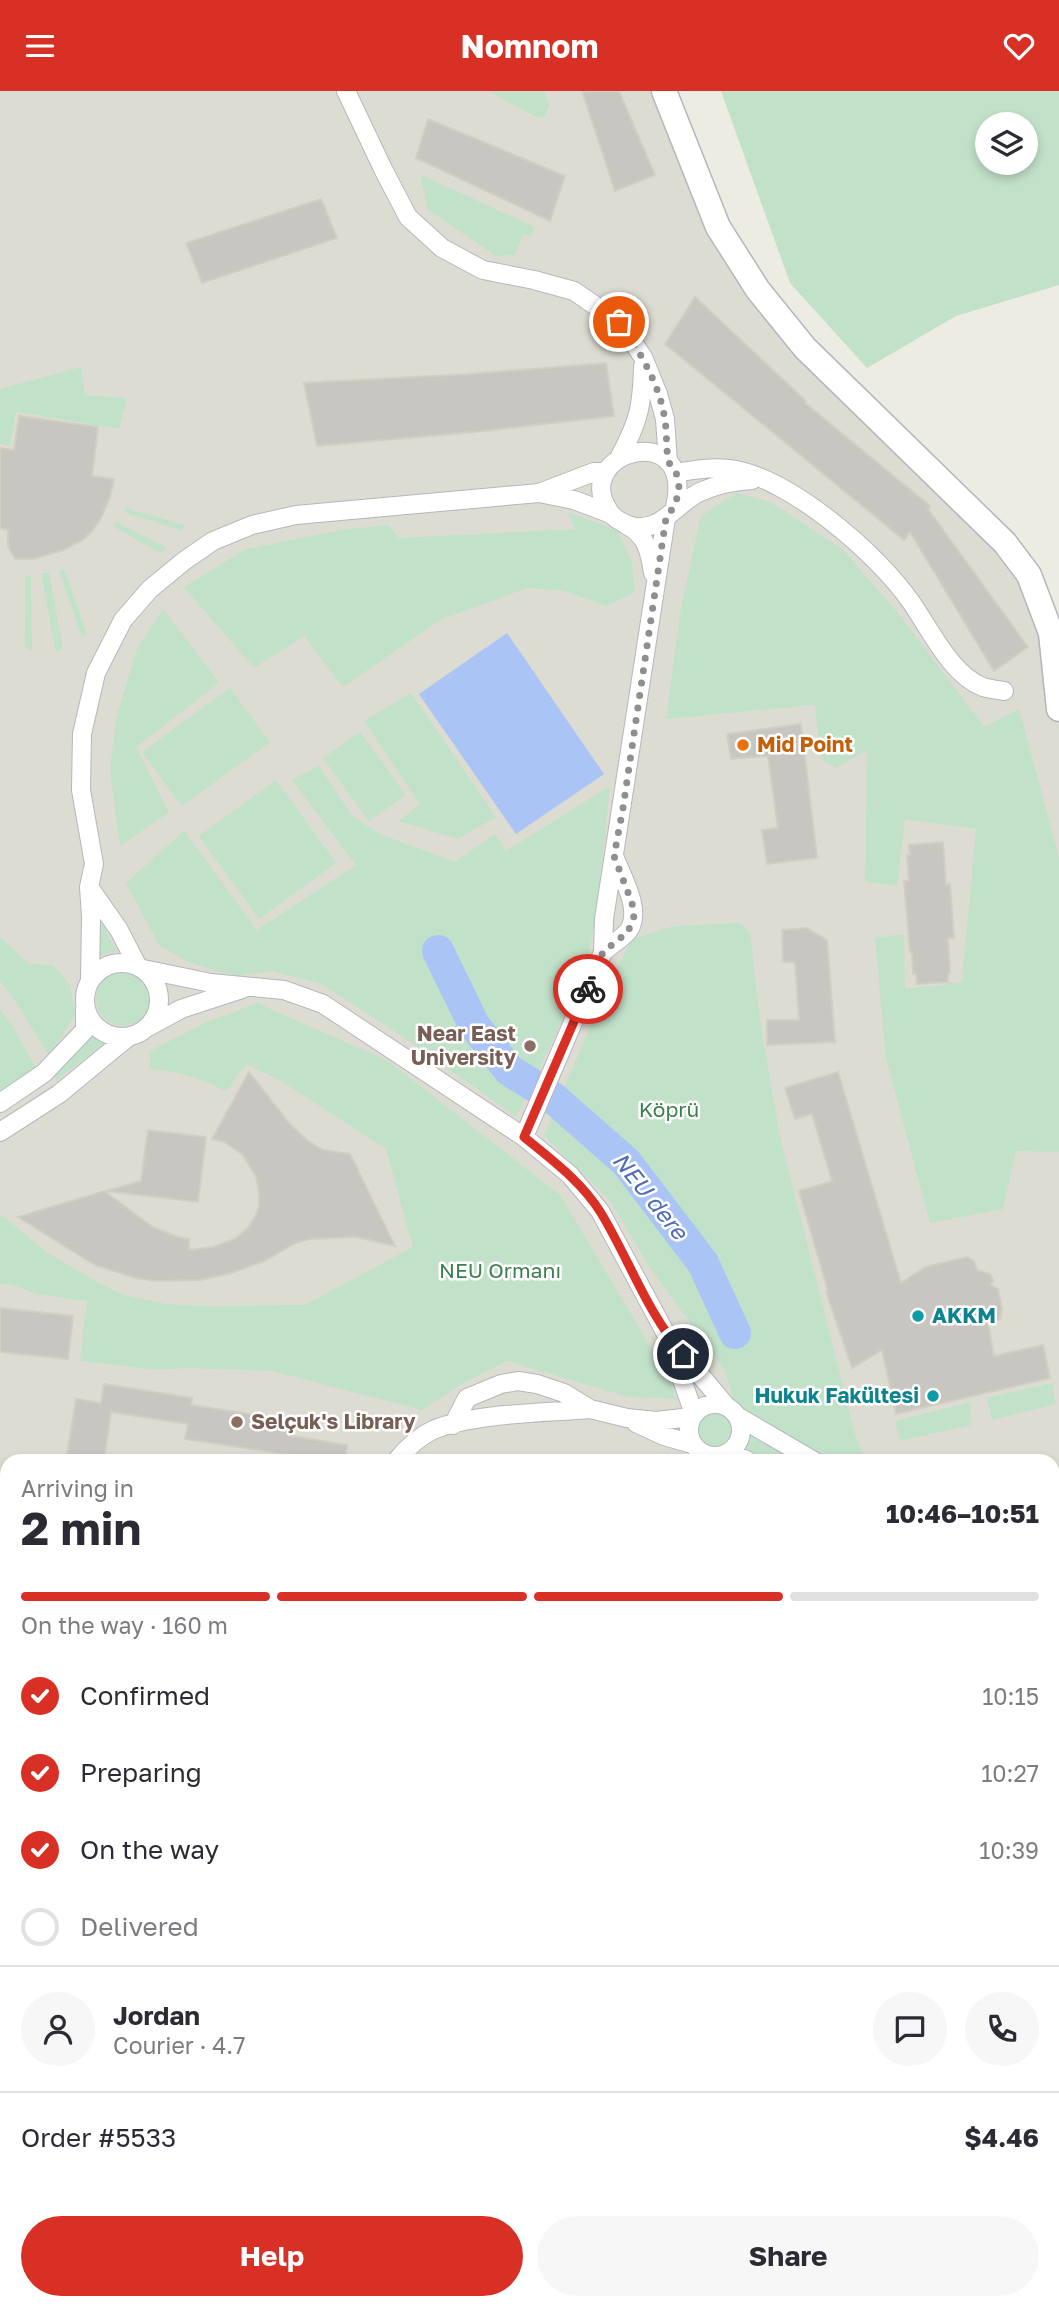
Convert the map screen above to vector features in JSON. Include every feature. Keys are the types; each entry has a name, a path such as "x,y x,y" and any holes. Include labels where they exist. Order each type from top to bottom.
{"main road":[{"path":"664,91 718,227 758,290 805,348 1005,543 1029,575 1051,633 1059,709"}],"street":[{"path":"346,91 408,217 442,248 483,270 574,291 619,322 643,357 658,394 665,419 672,467 679,488 670,513 655,587 604,919 603,952 524,1137"},
{"path":"643,357 642,395 636,426 620,456 606,472 602,488 604,504 616,519 639,531 650,552 655,587"},
{"path":"620,456 638,451 653,453 672,467 731,469 766,479 786,489 879,563 910,600 960,673 982,687 1004,691"},
{"path":"0,1103 44,1073 85,1030 85,992 90,980 89,887 94,864 80,790 82,733 96,673 123,620 150,589 213,541 252,525 296,515 539,493 594,472 606,472"},
{"path":"539,493 574,500 638,528 655,525 699,492 734,481 766,479"},
{"path":"603,952 628,932 634,916 632,903 614,856"},
{"path":"89,887 119,929 140,967 152,977 159,998 153,1020 146,1029"},
{"path":"90,980 105,966 116,963 211,983 284,991 323,1004 524,1137 570,1175 600,1211 666,1334 693,1415 688,1431 695,1451"},
{"path":"0,1132 59,1094 128,1037 181,1009 248,986"},
{"path":"85,1007 89,1018 105,1033 128,1037"},
{"path":"666,1334 740,1423 739,1440 728,1454"},
{"path":"453,1425 467,1398 501,1384 518,1381 564,1393 590,1409 626,1418 656,1421 693,1415 709,1404 732,1411 803,1454"},
{"path":"402,1454 408,1446 433,1430 453,1425 474,1420 590,1409"},
{"path":"626,1418 695,1451"}],"shaded area":[{"name":"Near East University","path":"0,91 667,91 758,290 1029,575 1059,630 1059,1454 0,1454"}],"green space":[{"path":"488,91 545,91 549,106 545,116 538,118"},
{"path":"721,91 1059,91 1059,285 956,316 867,368 790,283"},
{"path":"421,175 535,227 531,236 523,234 515,255 496,256 427,209"},
{"path":"81,367 85,395 127,398 119,429 16,412 10,446 0,444 0,389"},
{"path":"736,493 770,502 842,549 897,612 984,727 1019,709 1059,858 1059,1152 1016,1151 1003,1209 930,1223 886,1058 875,938 904,934 905,989 962,982 976,829 905,819 897,886 865,882 867,750 836,768 821,759 815,705 666,719 681,608 701,516"},
{"path":"126,508 184,525 182,531 124,512"},
{"path":"568,512 617,530 632,562 635,592 606,606 564,591 527,588 440,620 343,687 304,636 254,668 184,587 246,549 341,530 388,525 399,538 575,529"},
{"path":"116,522 167,548 160,553 113,526"},
{"path":"64,569 87,634 82,637 59,571"},
{"path":"41,573 49,573 63,648 56,652"},
{"path":"31,575 32,650 25,647 25,576"},
{"path":"163,609 219,683 136,747 169,812 120,846 110,770 116,719 137,649"},
{"path":"230,688 270,742 182,806 142,752"},
{"path":"411,693 496,817 458,839 399,821 420,804 364,721"},
{"path":"360,732 406,795 369,821 323,758"},
{"path":"319,766 352,816 380,834 455,862 495,834 506,851 610,786 597,910 585,974 516,1117 405,1038 320,983 271,971 236,976 190,963 159,945 126,883 184,831 257,930 356,865 292,780"},
{"path":"276,780 336,863 259,919 199,836"},
{"path":"98,917 117,951 97,956"},
{"name":"Köprü","path":"739,923 750,933 760,1020 780,1137 855,1434 862,1454 811,1454 741,1413 735,1405 725,1370 650,1268 609,1199 544,1136 604,994 632,939 674,926"},
{"path":"0,937 29,964 53,965 70,985 75,1015 49,1056 0,981"},
{"path":"123,972 142,980 150,999 142,1018 123,1026 104,1018 96,999 104,980"},
{"name":"NEU Ormanı","path":"257,1003 388,1061 560,1195 671,1381 676,1399 628,1397 508,1361 463,1383 422,1410 272,1371 188,1368 155,1370 80,1361 87,1301 36,1294 0,1283 0,1214 48,1253 101,1284 124,1295 166,1304 305,1305 413,1247 386,1149 281,1081 246,1064 226,1091 189,1076 150,1069 150,1051 207,1022"},
{"path":"0,1009 36,1068 0,1091"},
{"path":"90,1031 109,1041 57,1079 51,1073"},
{"path":"1052,1383 1056,1404 992,1420 987,1398"},
{"path":"970,1402 971,1425 900,1441 895,1421"},
{"path":"714,1412 726,1417 731,1429 726,1441 714,1446 702,1441 697,1429 702,1417"},
{"path":"750,1436 782,1454 747,1454 742,1453"}],"water":[{"path":"507,633 604,774 516,834 419,694"}],"building":[{"path":"582,91 619,91 655,175 615,191"},
{"path":"428,119 565,176 550,221 416,158"},
{"path":"321,199 337,238 202,283 186,243"},
{"path":"695,297 806,401 805,403 930,506 928,509 1028,647 994,671 910,532 904,540 665,344"},
{"path":"606,363 614,416 317,446 304,383 470,374"},
{"path":"19,416 98,427 92,476 114,479 110,497 92,531 64,550 33,559 15,559 8,546 8,530 0,528 0,448 14,450"},
{"path":"801,724 817,858 767,864 762,830 778,828 768,756 731,759 727,734"},
{"path":"943,842 946,885 950,884 954,938 948,938 950,973 948,982 917,984 910,952 904,881 909,881 907,855 910,855 909,845"},
{"path":"807,928 827,940 835,1042 767,1045 767,1020 799,1020 795,962 783,962 782,930"},
{"path":"249,1072 289,1123 308,1141 323,1150 350,1154 395,1246 356,1237 310,1239 232,1273 200,1280 157,1281 136,1278 95,1265 18,1217 104,1191 153,1227 189,1239 189,1250 213,1247 235,1239 248,1228 259,1206 256,1176 242,1154 224,1142 212,1139"},
{"path":"838,1072 901,1283 925,1267 967,1257 974,1261 977,1270 990,1274 993,1280 991,1285 998,1289 1002,1309 1000,1319 988,1323 994,1356 1043,1345 1050,1378 896,1414 882,1350 852,1368 826,1291 799,1191 832,1181 812,1114 795,1119 785,1088"},
{"path":"148,1130 206,1137 198,1202 106,1191 141,1181"},
{"path":"0,1308 73,1316 68,1359 0,1352"},
{"name":"Selçuk's Library","path":"104,1384 192,1398 191,1405 295,1421 292,1436 347,1445 346,1454 285,1454 185,1439 188,1424 111,1412 105,1454 67,1454 76,1399 101,1403"}],"waterway":[{"name":"NEU dere","path":"438,951 474,1025 509,1070 552,1097 626,1162 703,1263 735,1333"}],"way so far":[{"path":"588,989 603,952 628,932 634,916 632,903 614,856 666,518 675,507 679,488 676,473 668,462 665,419 658,394 643,357 619,322"}],"place":[{"name":"Mid Point","path":"743,745"},
{"name":"Near East University","path":"530,1046"},
{"name":"AKKM","path":"918,1316"},
{"name":"Hukuk Fakültesi","path":"933,1396"},
{"name":"Selçuk's Library","path":"237,1422"}],"route":[{"path":"588,989 524,1137 570,1175 600,1211 666,1334 683,1354"}]}
